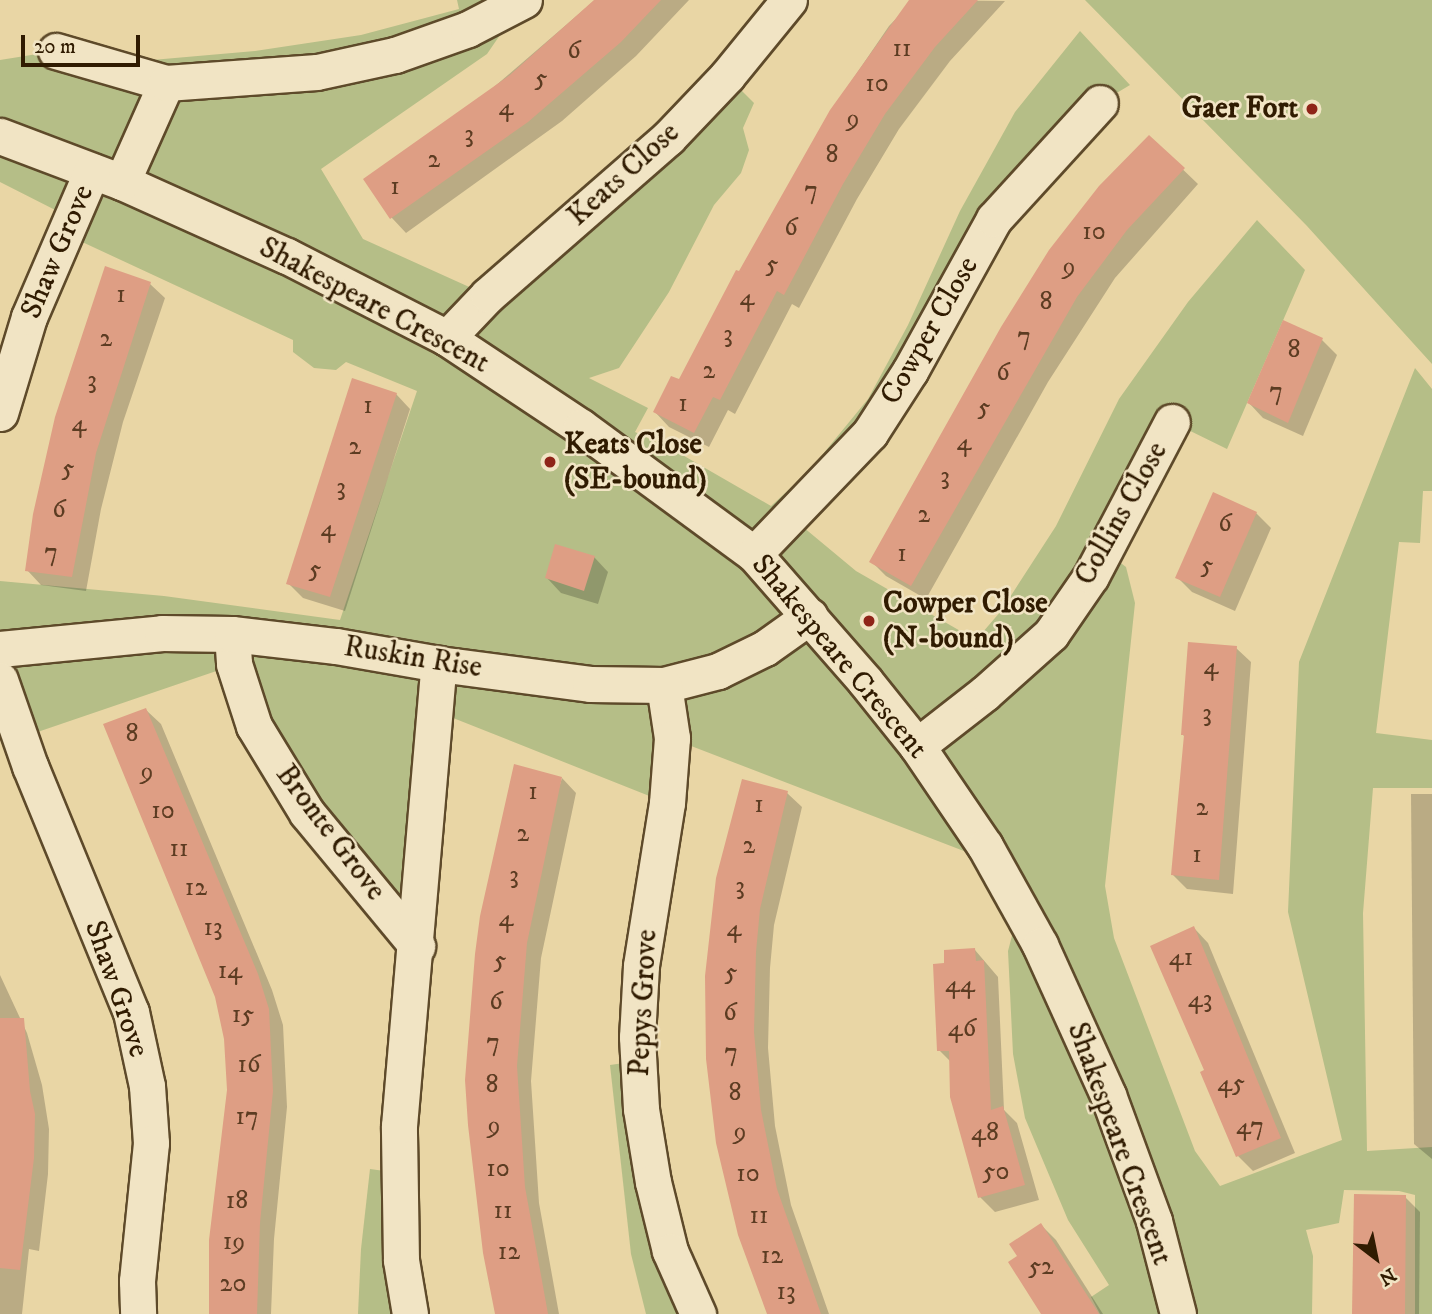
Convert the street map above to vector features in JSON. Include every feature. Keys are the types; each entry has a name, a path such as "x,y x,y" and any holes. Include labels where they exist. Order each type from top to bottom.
{"street":[{"path":"56,51 166,83 317,72 395,55 468,29 524,0"},
{"name":"Keats Close","path":"447,338 488,295 668,138 727,76 789,0"},
{"name":"Shaw Grove","path":"0,413 29,317 107,176 166,83"},
{"name":"Cowper Close","path":"754,554 870,433 910,371 994,219 1100,103"},
{"name":"Shakespeare Crescent","path":"0,136 107,176 287,256 447,338 581,427 754,554 917,746 965,813 1040,945 1112,1107 1154,1221 1178,1314"},
{"name":"Collins Close","path":"917,746 985,693 1051,634 1091,576 1172,422"},
{"name":"Ruskin Rise","path":"0,649 162,633 232,634 336,646 439,664 590,684 664,685 718,671 765,648 810,617"},
{"name":"Bronte Grove","path":"232,634 234,664 261,737 306,813 416,946"},
{"name":"Bronte Grove","path":"410,1314 401,1259 399,1126 439,664"},
{"name":"Shaw Grove","path":"0,680 30,766 131,1012 148,1086 151,1143 136,1281 138,1314"},
{"name":"Pepys Grove","path":"664,685 672,738 667,803 641,965 637,1037 640,1097 653,1182 670,1251 698,1314"}],"green space":[{"path":"457,0 524,0 487,54 321,169 363,239 487,295 727,76 754,103 743,128 749,150 741,173 714,205 669,292 619,368 589,378 648,408 635,432 679,453 771,506 809,471 868,399 908,325 960,211 1015,112 1080,31 1130,85 1100,103 951,296 791,517 856,571 976,640 1001,611 1056,526 1119,399 1188,302 1257,220 1305,270 1227,449 1172,422 1105,551 1126,567 1135,603 1105,886 1114,938 1195,1151 1220,1186 1342,1140 1288,912 1299,662 1415,368 1432,389 1432,491 1423,491 1420,543 1399,542 1376,733 1432,740 1432,788 1373,788 1363,913 1367,1151 1432,1147 1432,1314 1415,1314 1415,1195 1399,1191 1344,1190 1339,1223 1306,1230 1313,1256 1312,1314 1100,1314 1091,1297 1109,1285 1068,1220 1025,1118 1013,1054 1008,951 1019,909 995,863 673,739 667,803 443,714 417,946 307,813 234,665 20,738 0,703 0,581 164,596 340,620 417,391 346,362 336,370 314,368 293,352 293,340 65,234 71,218 0,182 0,60 56,51 152,60 255,51 361,35 459,9"},
{"name":"Gaer Fort","path":"1085,0 1432,0 1432,364 1307,226"},
{"path":"638,1061 698,1314 646,1314 631,1254 610,1065"},
{"path":"370,1169 399,1173 410,1314 358,1314 361,1249"}],"building":[{"path":"594,0 661,0 621,42 528,122 390,219 363,179 510,75"},
{"path":"909,0 978,0 935,47 885,114 843,184 784,295 777,291 720,400 713,397 694,433 653,412 671,376 679,379 736,270 739,271 830,110"},
{"path":"1149,135 1185,168 1127,230 1077,297 911,586 869,562 1001,327 1049,250 1099,186"},
{"path":"105,266 151,282 96,453 72,577 25,571 33,514 55,417"},
{"path":"1283,320 1323,338 1288,423 1247,403"},
{"path":"352,378 397,393 330,597 286,584"},
{"path":"1213,492 1257,512 1220,597 1175,578"},
{"path":"555,544 595,556 584,591 545,578"},
{"path":"1188,642 1237,646 1219,880 1171,875 1184,735 1181,735"},
{"path":"146,708 258,974 269,1009 273,1091 260,1223 257,1314 209,1314 209,1240 227,1090 224,1039 215,997 103,724"},
{"path":"514,764 562,777 527,943 517,1066 525,1187 548,1314 495,1314 483,1253 465,1080 480,916"},
{"path":"742,779 788,791 760,909 754,1032 761,1110 777,1189 821,1314 767,1314 738,1235 716,1143 706,1059 705,976 716,878"},
{"path":"1194,926 1281,1138 1236,1157 1200,1072 1204,1070 1150,946"},
{"path":"975,948 976,961 984,960 991,1110 1003,1106 1025,1185 978,1198 950,1097 949,1051 937,1051 933,964 944,963 944,950"},
{"path":"0,1018 24,1018 30,1091 35,1114 34,1158 20,1270 0,1268"},
{"path":"1354,1194 1406,1195 1405,1314 1352,1314"},
{"path":"1041,1223 1099,1314 1041,1314 1008,1262 1017,1256 1009,1244"}],"place":[{"name":"Gaer Fort","path":"1312,109"},
{"name":"Keats Close (SE-bound)","path":"550,462"},
{"name":"Cowper Close (N-bound)","path":"869,621"}]}
